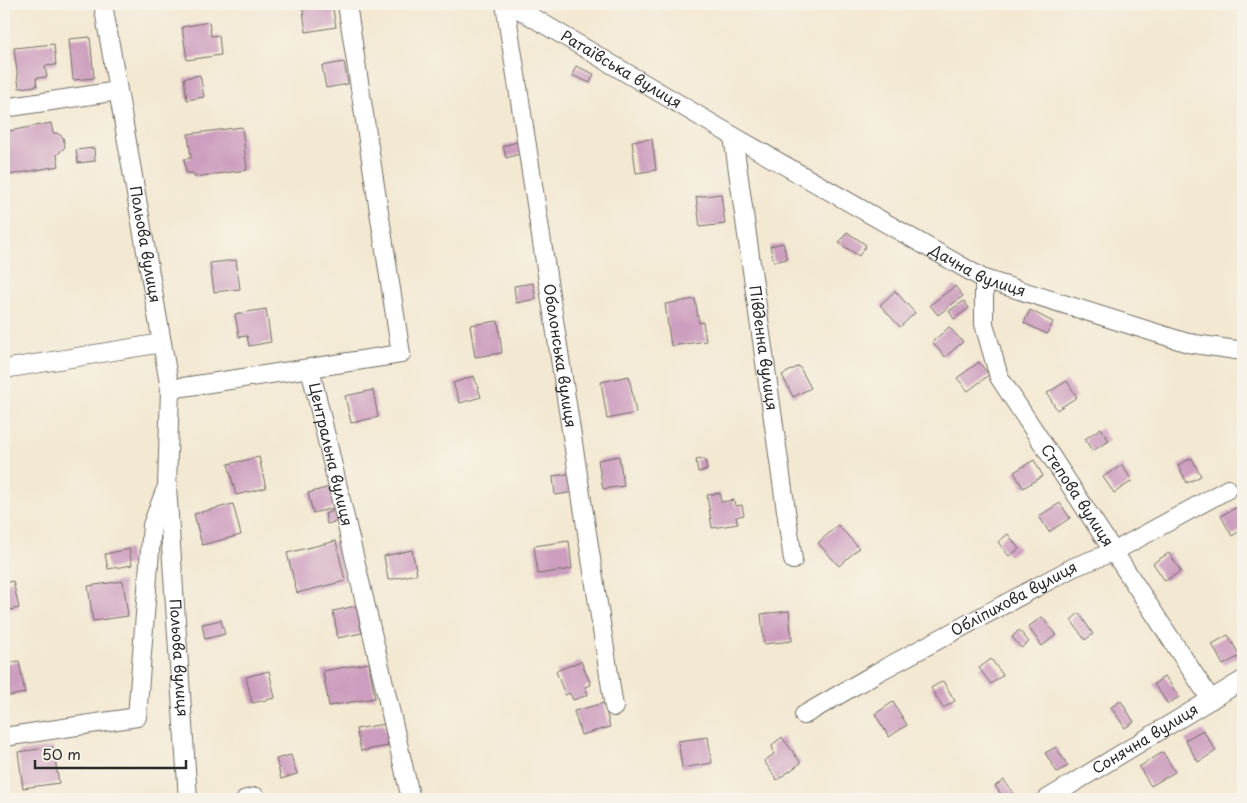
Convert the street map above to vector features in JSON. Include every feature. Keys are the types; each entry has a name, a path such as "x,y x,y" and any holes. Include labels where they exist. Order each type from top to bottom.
{"street":[{"name":"Польова вулиця","path":"103,4 170,389 167,486 188,799"},
{"name":"Центральна вулиця","path":"347,4 401,354 310,368 411,799"},
{"name":"Оболонська вулиця","path":"505,4 614,707"},
{"name":"Ратаївська вулиця","path":"510,4 733,136"},
{"path":"4,108 118,91"},
{"name":"Дачна вулиця","path":"733,136 984,279 1188,342 1243,352"},
{"name":"Південна вулиця","path":"733,136 793,560"},
{"name":"Степова вулиця","path":"984,279 984,324 1000,378 1211,700"},
{"path":"4,368 162,343"},
{"path":"170,389 310,368"},
{"name":"Польова вулиця","path":"4,737 137,717 152,525 167,486"},
{"name":"Обліпихова вулиця","path":"804,715 878,672 1066,572 1113,552 1228,490"},
{"name":"Сонячна вулиця","path":"1048,799 1243,680"},
{"path":"246,799 257,799"}],"building":[{"path":"302,4 332,4 336,27 306,32"},
{"path":"209,22 211,36 219,35 221,55 187,60 182,27"},
{"path":"90,37 94,78 73,80 69,39"},
{"path":"54,44 56,65 45,66 47,77 36,78 37,86 19,88 14,48"},
{"path":"344,62 348,84 326,88 322,66"},
{"path":"576,66 594,74 590,83 572,75"},
{"path":"200,75 204,97 187,100 184,78"},
{"path":"51,123 53,133 63,137 65,147 57,155 59,166 9,175 4,132"},
{"path":"242,127 247,170 194,177 193,173 186,173 184,159 191,158 188,134"},
{"path":"652,139 656,170 636,173 632,141"},
{"path":"520,141 523,153 506,158 503,146"},
{"path":"94,148 95,161 78,163 76,150"},
{"path":"721,194 725,224 700,227 696,197"},
{"path":"847,232 866,245 859,256 839,243"},
{"path":"783,243 787,259 774,262 770,246"},
{"path":"236,260 240,289 214,292 210,263"},
{"path":"533,283 536,299 516,303 514,286"},
{"path":"955,286 963,296 938,315 930,305"},
{"path":"895,291 915,313 900,327 880,305"},
{"path":"695,299 699,323 703,322 706,341 671,346 665,304"},
{"path":"964,301 969,308 954,319 949,311"},
{"path":"266,309 271,342 249,346 247,336 239,337 235,314"},
{"path":"1030,310 1053,322 1047,334 1024,323"},
{"path":"498,321 502,353 475,357 470,325"},
{"path":"949,327 963,342 945,357 932,342"},
{"path":"979,362 989,375 968,391 957,378"},
{"path":"799,366 811,388 793,397 782,375"},
{"path":"474,376 481,397 460,403 453,383"},
{"path":"629,376 636,413 607,419 601,382"},
{"path":"1067,381 1077,397 1057,410 1047,393"},
{"path":"373,390 378,417 351,423 345,396"},
{"path":"1101,428 1109,441 1092,451 1085,439"},
{"path":"619,456 624,486 603,489 598,460"},
{"path":"259,457 266,488 236,495 228,464"},
{"path":"1192,458 1201,476 1187,483 1178,465"},
{"path":"705,459 707,470 698,472 696,460"},
{"path":"1034,460 1043,476 1023,488 1014,472"},
{"path":"1122,465 1132,481 1114,493 1103,477"},
{"path":"573,473 575,492 555,495 553,476"},
{"path":"333,486 338,507 313,513 308,493"},
{"path":"720,493 721,502 734,500 735,506 742,505 744,515 736,517 738,524 712,528 707,495"},
{"path":"1060,503 1070,518 1049,532 1039,516"},
{"path":"233,504 241,535 202,545 194,514"},
{"path":"1242,504 1243,529 1232,536 1221,516"},
{"path":"338,509 342,520 327,524 325,514"},
{"path":"838,525 859,548 839,566 818,543"},
{"path":"1008,534 1019,549 1009,556 998,542"},
{"path":"336,541 345,581 297,593 287,553"},
{"path":"569,541 572,569 538,574 534,546"},
{"path":"129,549 132,565 108,569 105,554"},
{"path":"412,550 417,574 388,580 384,556"},
{"path":"1169,553 1181,571 1165,581 1153,563"},
{"path":"13,581 19,608 4,611 4,583"},
{"path":"123,581 128,616 93,621 88,586"},
{"path":"356,606 362,633 338,638 333,611"},
{"path":"789,611 792,641 764,644 761,614"},
{"path":"1079,613 1093,634 1085,640 1071,620"},
{"path":"1042,617 1056,635 1042,646 1028,627"},
{"path":"221,620 225,634 205,639 202,624"},
{"path":"1019,630 1029,642 1021,648 1012,637"},
{"path":"1228,635 1240,656 1223,665 1212,644"},
{"path":"991,659 1003,675 991,684 979,668"},
{"path":"19,661 25,693 4,697 4,664"},
{"path":"581,661 591,685 585,687 588,695 573,700 570,693 565,695 556,671"},
{"path":"369,663 375,698 329,706 323,671"},
{"path":"269,671 275,698 252,703 246,677"},
{"path":"1165,676 1179,697 1168,704 1154,684"},
{"path":"943,681 955,701 943,708 931,688"},
{"path":"1121,701 1134,722 1125,728 1111,707"},
{"path":"893,702 907,725 889,737 875,714"},
{"path":"604,703 610,727 581,735 574,711"},
{"path":"384,724 388,746 361,751 356,729"},
{"path":"1203,730 1216,751 1198,762 1185,740"},
{"path":"708,737 712,763 682,768 678,741"},
{"path":"782,737 801,763 777,780 764,761 774,754 772,745"},
{"path":"53,747 59,783 23,788 18,752"},
{"path":"1056,747 1068,766 1057,772 1045,753"},
{"path":"1163,752 1175,772 1151,786 1139,767"},
{"path":"291,755 297,774 281,779 276,759"},
{"path":"1004,780 1017,799 1005,799 995,786"}]}
